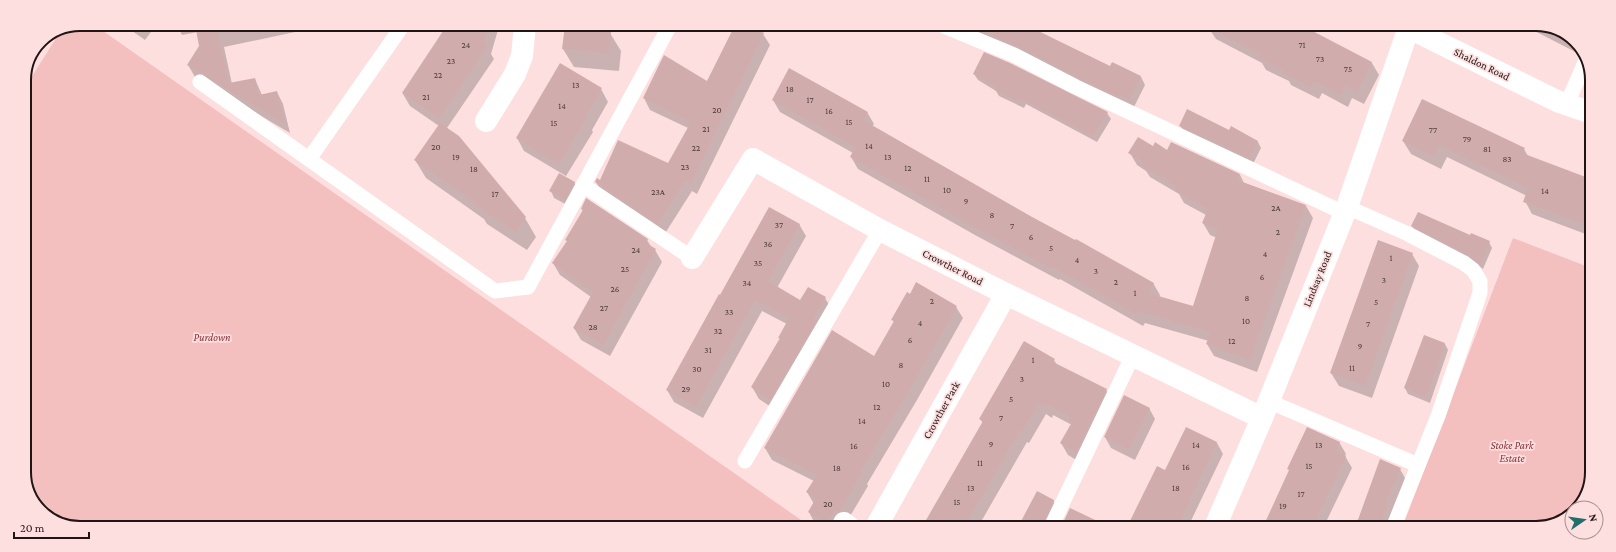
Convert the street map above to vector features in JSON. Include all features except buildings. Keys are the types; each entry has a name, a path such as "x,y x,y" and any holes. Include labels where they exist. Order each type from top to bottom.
{"street":[{"path":"486,121 515,74 522,56 524,31"},
{"name":"Lindsay Road","path":"1218,521 1265,410 1345,210 1407,31"},
{"name":"Shaldon Road","path":"1416,31 1562,103 1585,111"},
{"name":"Crowther Road","path":"692,258 753,159 880,230 1006,294 1133,355 1265,410"},
{"name":"Crowther Park","path":"879,521 1006,294"}],"lane":[{"path":"309,159 399,31"},
{"path":"200,82 495,291 528,288 667,31"},
{"path":"956,31 1014,55 1076,87 1345,210 1406,233 1464,263 1473,270 1480,280 1480,293 1438,416 1396,521"},
{"path":"1562,103 1583,66"},
{"path":"583,184 692,258"},
{"path":"745,462 880,230"},
{"path":"1054,521 1133,355"},
{"path":"1265,410 1418,465"}],"green space":[{"name":"Purdown","path":"103,31 802,521 74,521 53,513 43,504 35,491 31,475 31,78 57,37 70,32"},
{"name":"Stoke Park Estate","path":"1513,238 1585,266 1585,478 1580,494 1576,500 1564,500 1564,512 1546,520 1405,521"}]}
